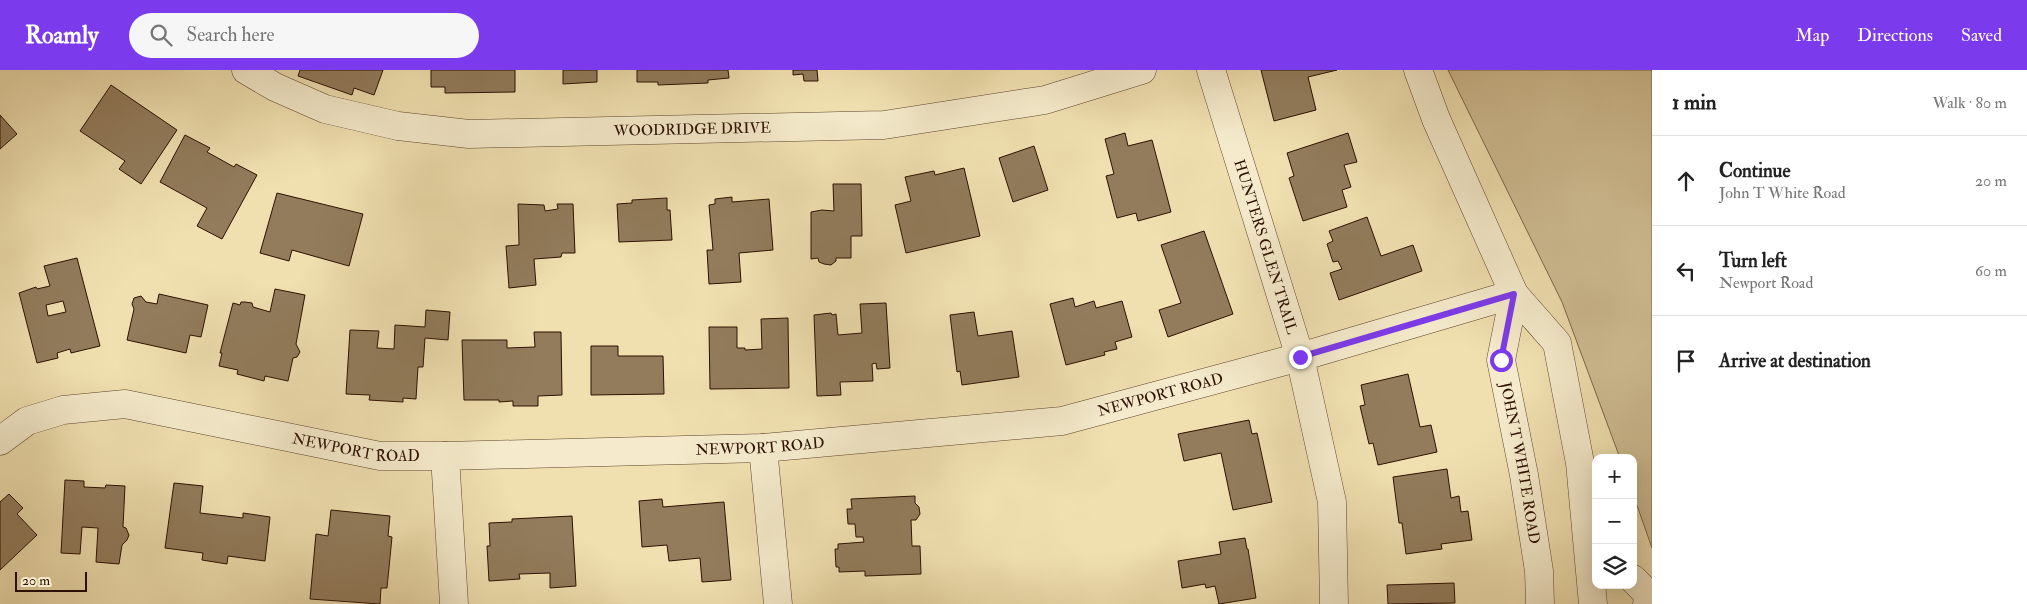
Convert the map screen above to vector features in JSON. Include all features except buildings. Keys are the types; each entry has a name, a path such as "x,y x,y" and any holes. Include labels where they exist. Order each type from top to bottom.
{"street":[{"name":"WOODRIDGE DRIVE","path":"246,70 275,87 325,109 398,126 469,134 884,125 1044,100 1142,70"},
{"name":"HUNTERS GLEN TRAIL","path":"1211,70 1300,357 1332,502 1334,604"},
{"path":"1418,70 1436,119 1514,294 1557,343 1580,463 1592,565"},
{"name":"NEWPORT ROAD","path":"0,441 27,421 63,410 125,404 380,456 763,448 1062,421 1300,357 1514,294"},
{"name":"JOHN T WHITE ROAD","path":"1514,294 1501,360 1524,475 1539,571 1540,604"},
{"path":"763,448 778,604"},
{"path":"445,456 454,604"},
{"path":"1637,583 1650,595 1647,604"},
{"path":"1593,589 1593,604"}],"shaded area":[{"path":"1448,70 1652,70 1652,548 1637,505 1637,454 1619,454 1562,302"}],"route":[{"path":"1300,357 1514,294 1501,360"}]}
